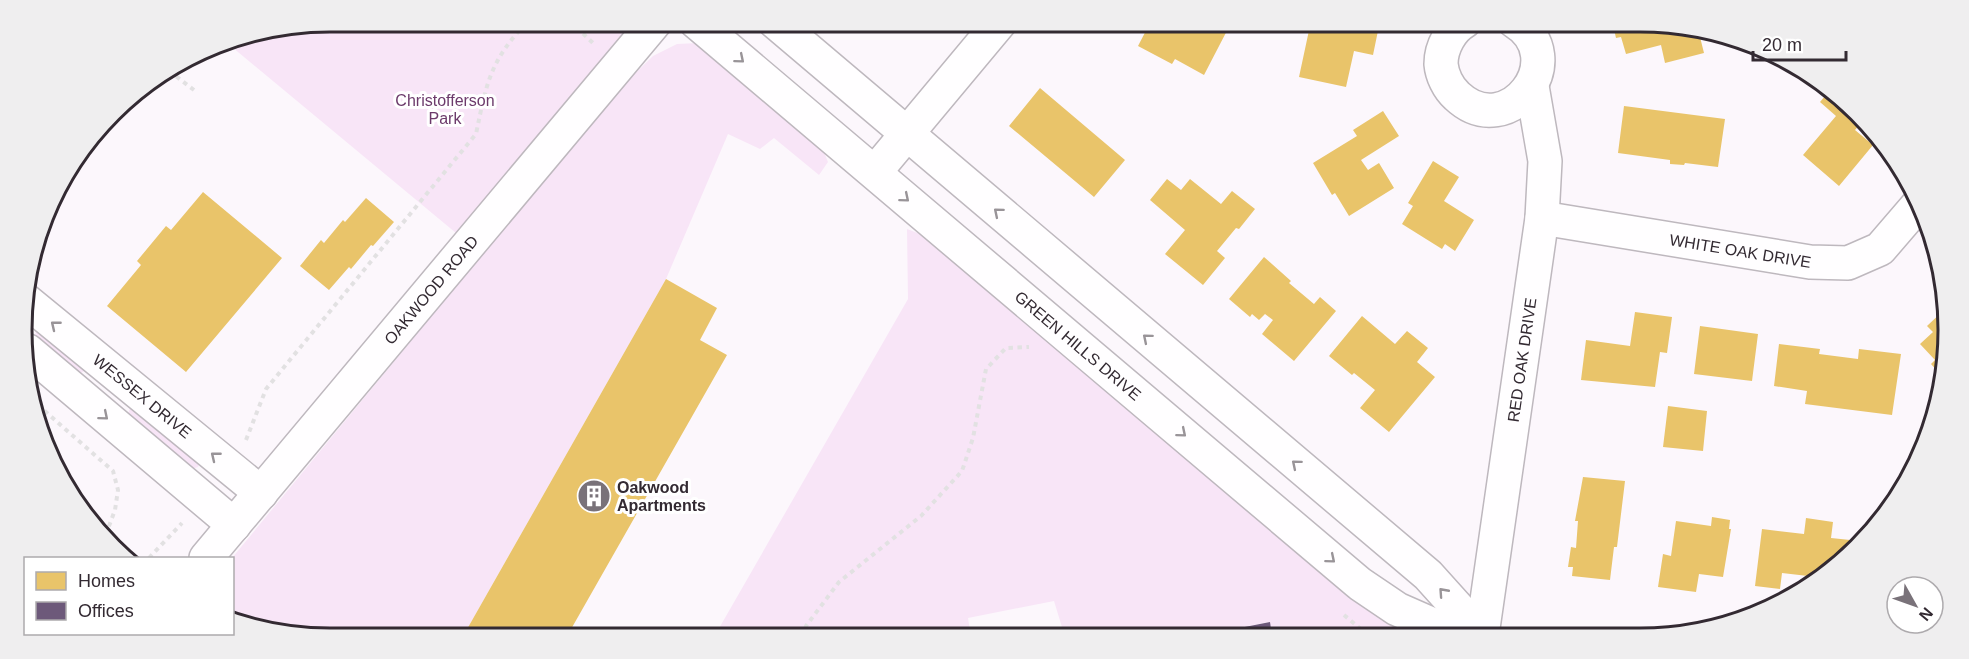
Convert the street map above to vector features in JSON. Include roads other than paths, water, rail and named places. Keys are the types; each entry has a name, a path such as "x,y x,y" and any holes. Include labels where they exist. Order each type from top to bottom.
{"street":[{"name":"OAKWOOD ROAD","path":"207,557 647,32"},
{"name":"GREEN HILLS DRIVE","path":"708,32 1359,584 1397,609 1444,628"},
{"path":"787,32 1428,575 1477,628"},
{"path":"875,172 992,32"},
{"path":"1452,32 1444,48 1442,64 1445,79 1452,92 1464,103 1478,109 1493,110 1509,106 1522,98 1532,86"},
{"name":"RED OAK DRIVE","path":"1484,628 1542,218 1545,161 1532,86 1537,71 1537,55 1532,39 1527,32"},
{"name":"WHITE OAK DRIVE","path":"1542,218 1810,262 1848,263 1880,249 1913,211"},
{"name":"WESSEX DRIVE","path":"32,306 261,493"},
{"path":"33,355 234,525"},
{"path":"1149,405 1181,366"}],"place":[{"name":"Oakwood Apartments","path":"594,496"}],"park label":[{"name":"Christofferson Park","path":"445,109"}]}
